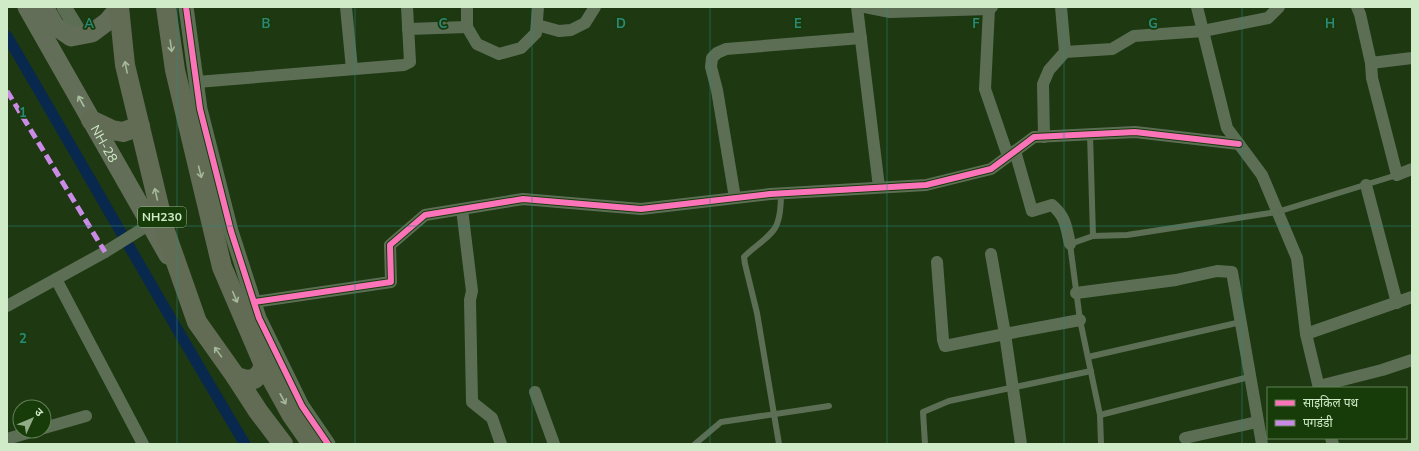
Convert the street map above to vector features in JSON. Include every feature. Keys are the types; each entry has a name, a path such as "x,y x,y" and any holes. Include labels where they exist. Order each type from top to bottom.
{"highway":[{"name":"NH230","path":"119,7 125,65 165,231 197,322 258,411 283,444"},
{"path":"166,7 175,70 222,266 264,365 291,414 312,444"},
{"path":"91,120 112,130 122,132 140,126"},
{"path":"236,377 247,380 254,379 260,374 264,365"}],"main road":[{"name":"NH-28","path":"27,7 91,120 148,226 182,281"},
{"path":"44,7 55,26 71,37 92,33 108,21 119,7"}],"street":[{"path":"64,7 81,35"},
{"path":"186,7 200,109 231,231 259,318 302,406 328,444"},
{"path":"346,7 352,70"},
{"path":"196,82 404,65 410,62 407,7"},
{"path":"466,7 467,27 477,44 499,54 521,48 536,33 538,7"},
{"path":"537,25 559,31 571,30 585,23 595,7"},
{"path":"857,7 879,187"},
{"path":"865,7 890,12 990,8 985,89 1012,154 1032,211 1052,205 1060,212 1064,219 1070,244"},
{"path":"1061,7 1065,52"},
{"path":"1197,7 1227,128 1262,175 1297,258 1306,334 1319,387 1382,370 1412,360"},
{"path":"1044,137 1043,84 1049,70 1065,52 1112,49 1134,36 1203,31 1268,18 1280,7"},
{"path":"1357,7 1360,14 1371,63 1372,78 1397,175 1412,169"},
{"path":"408,29 467,27"},
{"path":"735,198 717,90 711,67 712,58 717,53 726,49 861,38"},
{"path":"1371,63 1412,58"},
{"path":"254,302 390,282 390,245 425,214 523,199 641,209 781,193 926,185 991,169 1034,137 1135,132 1239,144"},
{"path":"1366,185 1397,303"},
{"path":"462,209 472,291 470,300 472,402 492,418 501,444"},
{"path":"7,306 105,252 148,226"},
{"path":"991,254 1005,334 1021,444"},
{"path":"937,262 943,340 945,346 1080,320"},
{"path":"1076,293 1176,280 1217,271 1232,272 1262,444"},
{"path":"56,279 143,444"},
{"path":"1306,334 1412,298"},
{"path":"535,392 554,444"},
{"path":"258,411 273,444"},
{"path":"52,426 86,416"},
{"path":"1185,438 1258,422"}],"lane":[{"path":"1090,134 1093,236"},
{"path":"1101,444 1100,415 1080,320 1070,244 1093,236 1127,235 1278,212 1397,175"},
{"path":"779,444 757,313 744,264 744,257 750,250 772,232 777,225 781,212 781,193"},
{"path":"1088,357 1241,322"},
{"path":"925,444 923,412 949,402 1091,371"},
{"path":"1100,415 1250,377"},
{"path":"694,444 721,422 829,406"}],"waterway":[{"path":"7,36 245,444"}],"marked path":[{"path":"7,91 105,252"}],"cycle path":[{"path":"186,7 200,109 231,231 259,318 302,406 328,444"},
{"path":"254,302 391,282 390,245 425,215 523,199 641,209 770,194 926,185 991,169 1034,137 1135,132 1239,144"}]}
